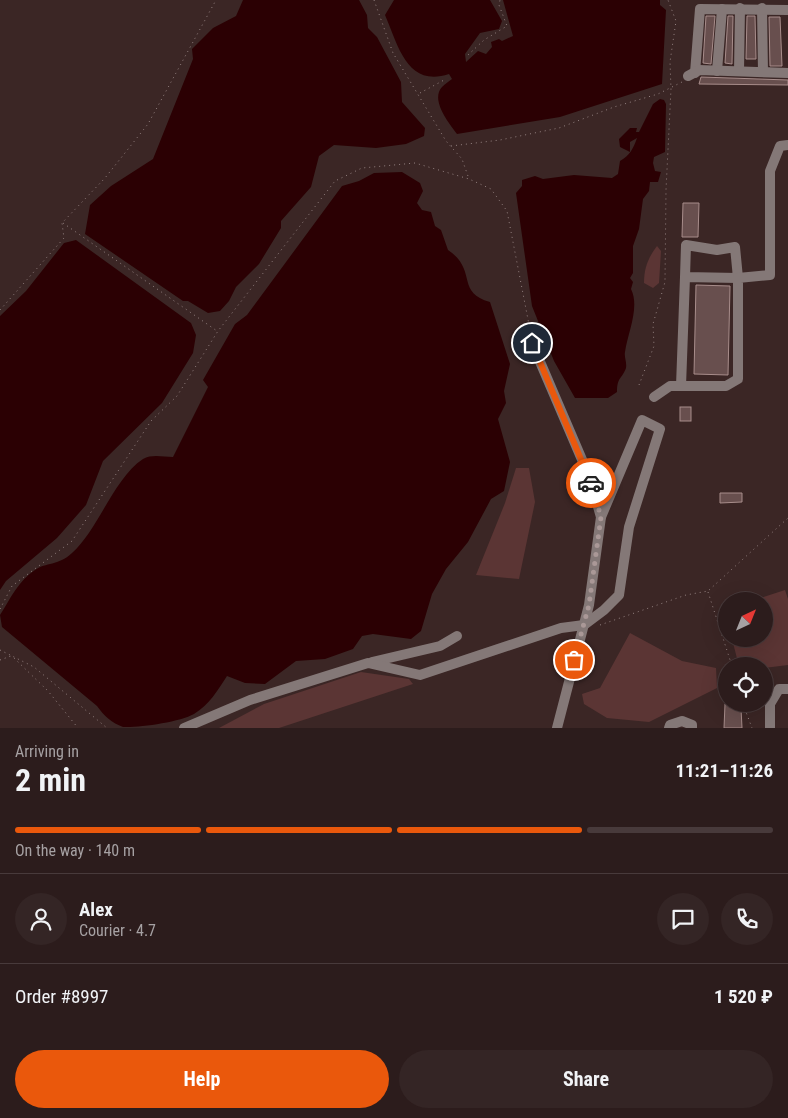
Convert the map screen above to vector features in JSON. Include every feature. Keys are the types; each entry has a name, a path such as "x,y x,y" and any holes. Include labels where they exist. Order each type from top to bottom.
{"street":[{"path":"739,71 740,8"},
{"path":"762,8 763,72"},
{"path":"691,75 700,9 762,8 788,10"},
{"path":"717,71 722,9"},
{"path":"691,75 700,70 788,73"},
{"path":"685,277 738,278 770,275 770,171 780,146 788,145"},
{"path":"654,397 670,386 682,386 726,386 738,379 738,278 735,247 716,250 686,245 682,386"},
{"path":"532,343 589,476 601,517"},
{"path":"368,663 420,675 561,628 584,625 604,610 619,594 629,527 660,429 642,420 601,517 589,605 584,625 557,728"},
{"path":"184,728 250,700 368,663 440,646 457,636"},
{"path":"770,728 770,704 779,689 788,689"},
{"path":"669,728 670,725 682,721 692,725 692,728"}],"path":[{"path":"62,223 105,178 148,124 216,0"},
{"path":"374,0 393,53 450,146 462,159 469,179"},
{"path":"468,55 484,40 507,26 499,5 500,0"},
{"path":"639,385 654,346 653,324 665,282 666,190 671,89 670,62 676,21 668,0"},
{"path":"450,146 500,140 559,128 679,86 691,75"},
{"path":"419,93 446,79"},
{"path":"0,609 12,586 72,540 151,421 177,396 218,332 335,181 362,168 415,163 469,179 491,188 507,211 532,343"},
{"path":"0,310 64,238 62,223"},
{"path":"62,223 218,332"},
{"path":"596,627 686,595 708,591 788,518"},
{"path":"708,591 729,657"},
{"path":"0,650 34,667 107,728"},
{"path":"0,660 12,656"},
{"path":"12,656 48,691 78,728"},
{"path":"746,712 752,728"}],"shaded area":[{"path":"243,0 359,0 367,15 368,28 377,37 401,82 402,102 425,128 424,136 406,144 376,148 334,145 319,156 311,187 281,221 281,228 259,264 236,287 229,301 220,311 208,313 188,301 183,301 85,234 90,205 111,186 153,159 193,59 192,49 213,28 236,16"},
{"path":"394,0 490,0 502,21 499,29 480,33 465,54 466,62 478,51 486,54 492,47 491,42 499,39 502,41 513,36 503,0 660,0 660,5 666,10 662,84 560,117 457,134 442,111 438,98 442,87 452,79 449,74 435,77 423,75 406,61 385,15"},
{"path":"660,99 664,100 666,104 665,152 654,157 655,171 661,172 658,182 650,182 649,191 643,199 639,229 633,246 633,273 630,278 633,282 631,289 634,312 625,352 626,368 619,381 617,392 608,398 575,398 554,361 532,306 516,193 522,186 522,180 535,176 543,179 574,175 612,178 618,174 620,161 630,152 620,147 619,139 630,128 637,128 636,132 639,132 653,104","holes":["637,138 630,152 630,142"]},
{"path":"402,172 420,183 423,191 417,203 422,210 431,212 435,226 441,230 448,250 462,265 473,292 479,298 490,302 510,364 504,391 506,403 498,419 510,462 504,491 491,499 468,542 446,569 432,594 421,631 411,639 373,634 362,636 353,649 325,659 296,661 265,684 245,683 227,676 209,702 188,717 138,727 123,727 115,723 2,627 0,615 15,590 29,574 39,568 57,562 72,553 90,531 123,478 133,468 146,457 173,457 208,387 203,380 235,324 247,315 342,186 359,181 374,173"},
{"path":"76,240 191,323 196,335 193,353 162,403 103,461 86,505 57,538 6,581 0,590 0,316 26,291 64,243"},
{"path":"657,246 661,251 659,283 653,288 644,283 644,278 647,263"},
{"path":"516,468 529,468 535,502 519,579 476,575 505,503"},
{"path":"785,590 788,599 788,665 773,667 773,657 737,657 734,648 773,647 773,594"},
{"path":"630,633 682,661 716,668 717,688 649,722 607,718 584,704 582,694 600,688"},
{"path":"361,672 409,679 413,684 279,728 219,728 264,704"}],"building":[{"path":"706,16 715,16 711,64 703,63"},
{"path":"728,16 733,16 732,64 725,63"},
{"path":"747,16 755,16 756,59 746,59"},
{"path":"769,17 780,17 782,66 770,66"},
{"path":"701,77 788,80 788,85 699,84"},
{"path":"683,203 699,203 698,237 682,237"},
{"path":"696,285 730,286 728,375 694,374"},
{"path":"680,407 691,407 691,421 680,421"},
{"path":"720,493 742,493 742,502 720,503"},
{"path":"725,712 741,712 742,728 724,728"}],"way so far":[{"path":"574,660 589,605 601,517 591,483"}],"route":[{"path":"532,343 591,483"}]}
